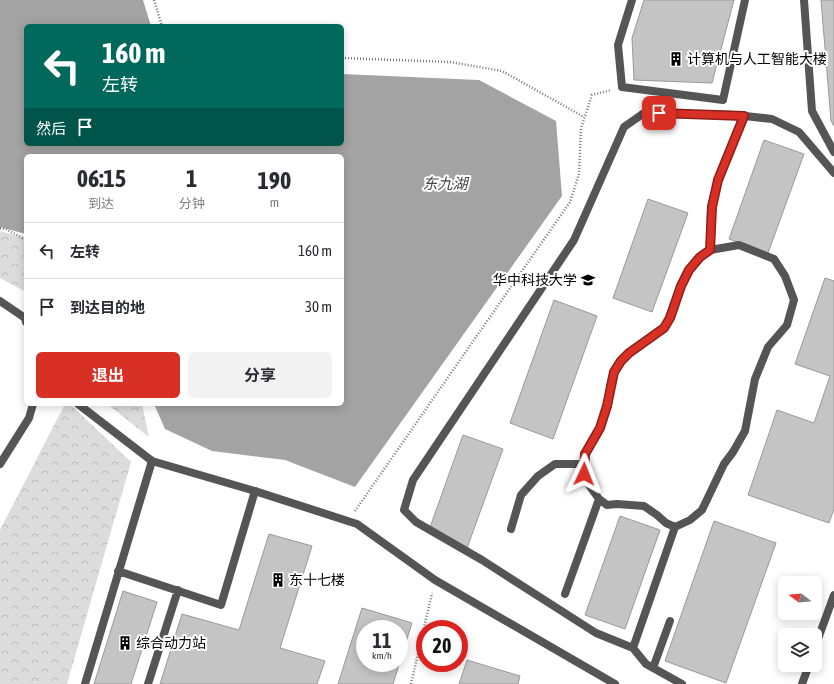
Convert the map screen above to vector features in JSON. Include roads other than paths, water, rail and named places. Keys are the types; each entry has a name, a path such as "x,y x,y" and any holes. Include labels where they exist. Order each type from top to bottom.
{"street":[{"path":"632,0 618,45 622,87 724,100 745,0"},
{"path":"804,0 812,111 834,152"},
{"path":"682,684 646,664 633,648 596,633 482,560 416,522 404,510 413,480 574,240 624,127 644,113 744,116 772,119 800,132 834,172"},
{"path":"710,250 712,207 718,180 744,116"},
{"path":"633,648 676,527 690,520 702,510 724,464 745,431 755,379 768,347 787,325 794,300 785,276 774,260 739,245 710,250 700,257 689,270 681,286 670,318 664,328 629,353 621,361 614,372 600,428 585,454 584,474 589,486 599,500 607,505 617,504 644,506 666,523 676,527"},
{"path":"0,301 24,318"},
{"path":"0,464 29,418 32,406"},
{"path":"81,406 152,461 255,491 357,524 435,580 615,684"},
{"path":"85,684 152,461"},
{"path":"511,529 521,495 538,476 554,464 584,464"},
{"path":"118,571 221,605 255,491"},
{"path":"565,594 599,500"},
{"path":"148,684 178,590"},
{"path":"822,628 834,595"},
{"path":"653,668 670,621"},
{"path":"802,684 806,672"}],"water":[{"name":"东九湖","path":"0,0 143,0 150,24 24,24 24,146 344,146 344,74 479,80 556,121 562,196 355,487 285,460 212,451 165,429 155,406 344,406 344,154 24,154 24,233 0,227"}],"place":[{"name":"计算机与人工智能大楼","path":"676,59"},
{"name":"华中科技大学","path":"588,280"},
{"name":"东十七楼","path":"278,580"},
{"name":"综合动力站","path":"125,643"}]}
